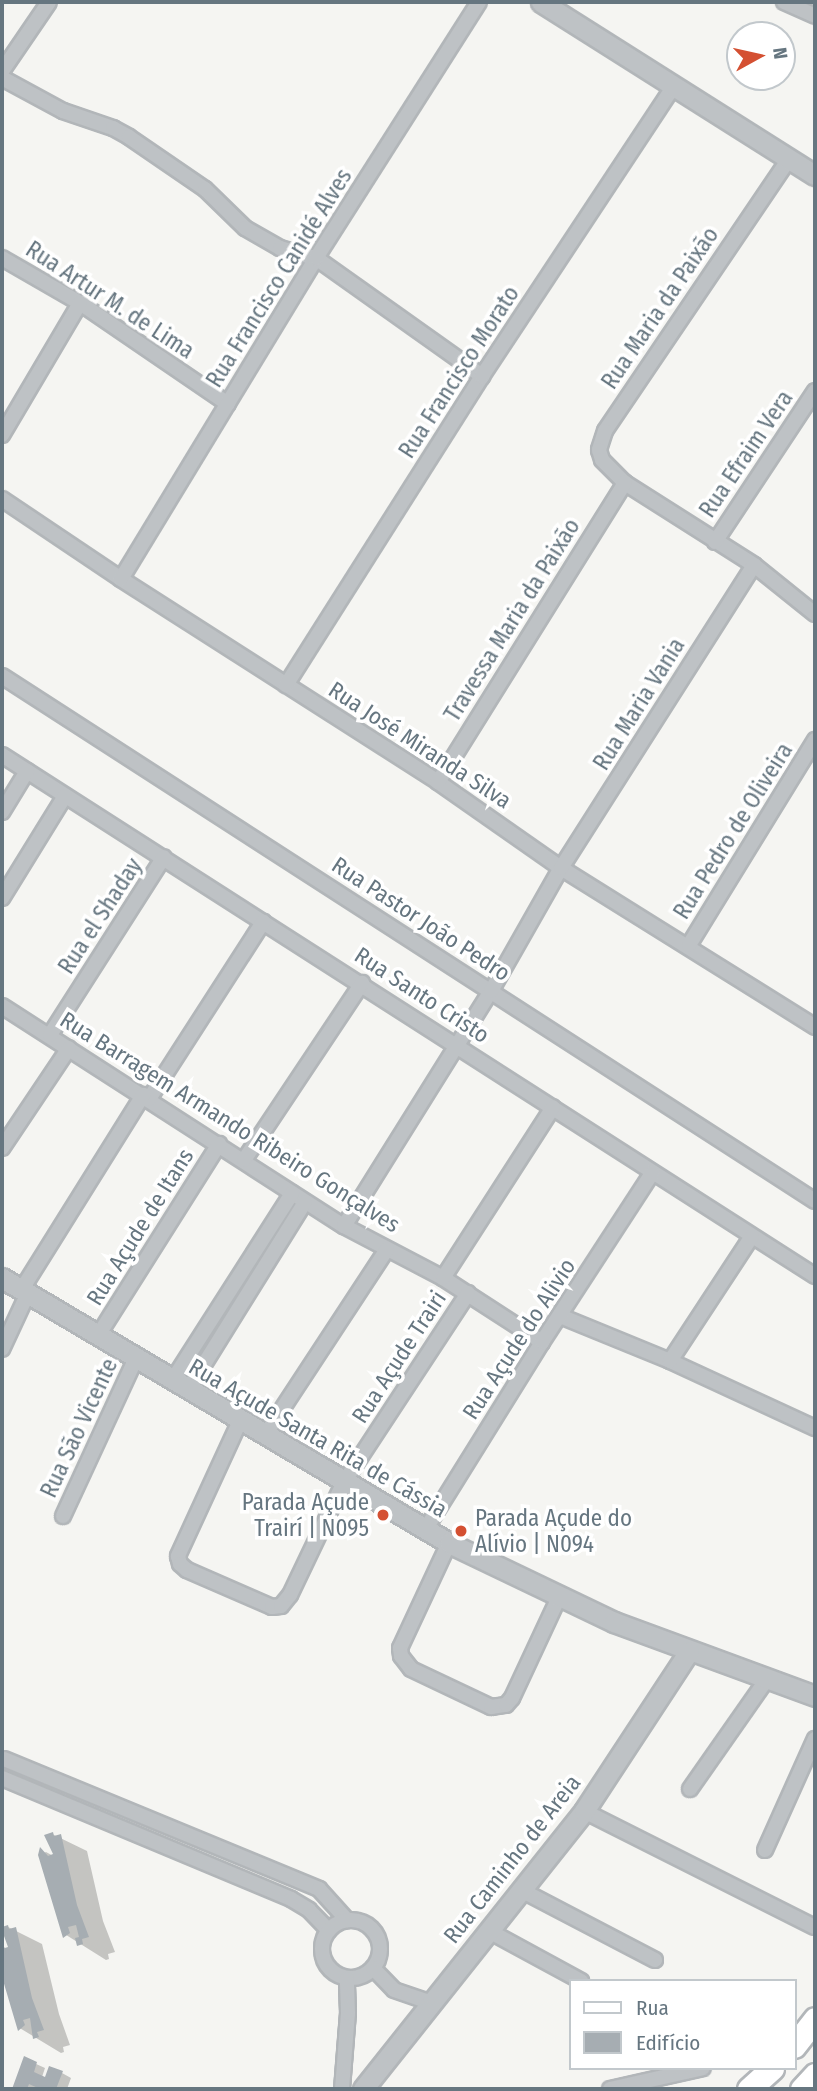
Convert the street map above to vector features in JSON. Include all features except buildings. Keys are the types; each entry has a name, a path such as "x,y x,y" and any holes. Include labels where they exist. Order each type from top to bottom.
{"main road":[{"path":"796,2043 815,2019"},
{"path":"749,2089 770,2070"},
{"path":"802,2089 815,2075"}],"street":[{"path":"2,71 49,2"},
{"name":"Rua Francisco Canidé Alves","path":"121,579 316,258 480,2"},
{"path":"541,2 815,175"},
{"path":"784,2 815,16"},
{"path":"2,78 63,111 113,128 205,190 231,217 262,240 297,255 316,258 482,376"},
{"name":"Rua Francisco Morato","path":"286,685 482,376 674,86"},
{"name":"Rua Maria da Paixão","path":"625,482 600,455 600,443 605,431 789,159"},
{"name":"Rua Artur M. de Lima","path":"2,258 80,303 228,404"},
{"path":"2,435 80,303"},
{"name":"Rua Efraim Vera","path":"715,542 815,391"},
{"path":"625,482 754,565 815,614"},
{"name":"Travessa Maria da Paixão","path":"438,782 625,482"},
{"name":"Rua José Miranda Silva","path":"2,499 121,579 438,782 561,868 814,1024"},
{"name":"Rua Maria Vania","path":"344,1226 491,991 561,868 754,565"},
{"name":"Rua Pastor João Pedro","path":"2,676 815,1200"},
{"name":"Rua Pedro de Oliveira","path":"689,945 815,740"},
{"name":"Rua Santo Cristo","path":"2,755 362,983 815,1276"},
{"path":"2,812 27,771"},
{"path":"2,898 65,796"},
{"name":"Rua el Shaday","path":"50,1035 164,857"},
{"path":"2,1349 25,1291 146,1097 263,922"},
{"path":"244,1160 362,983"},
{"name":"Rua Barragem Armando Ribeiro Gonçalves","path":"2,1006 244,1160 305,1202 344,1226 443,1278 541,1342"},
{"path":"2,1148 69,1048"},
{"path":"443,1278 553,1107"},
{"name":"Rua Açude de Itans","path":"99,1334 219,1144"},
{"name":"Rua Açude do Alivio","path":"425,1530 541,1342 560,1317 652,1173"},
{"path":"180,1385 292,1193"},
{"path":"180,1385 305,1202"},
{"path":"670,1361 752,1236"},
{"path":"265,1435 387,1249"},
{"name":"Rua Açude Santa Rita de Cássia","path":"2,1278 449,1543 559,1597 689,1651 815,1696"},
{"name":"Rua Açude Trairi","path":"240,1421 180,1549 180,1564 187,1570 272,1607 281,1605 290,1595 344,1482 468,1293"},
{"path":"560,1317 670,1361 815,1428"},
{"name":"Rua São Vicente","path":"63,1516 136,1358"},
{"path":"449,1543 400,1648 401,1656 411,1669 491,1707 506,1704 512,1698 559,1597"},
{"name":"Rua Caminho de Areia","path":"363,2089 584,1811 689,1651"},
{"path":"690,1789 767,1679"},
{"path":"765,1850 815,1739"},
{"path":"3,1758 318,1889 346,1920 369,1926 378,1938 380,1954 373,1968 362,1977 347,1979 337,1976 323,1960 321,1950 328,1930 346,1920"},
{"path":"2,1778 291,1899 309,1910 328,1930"},
{"path":"584,1811 815,1927"},
{"path":"523,1891 655,1960"},
{"path":"489,1931 576,1979"},
{"path":"373,1968 394,1990 431,2003"},
{"path":"342,2089 348,2013 347,1979"},
{"path":"610,2089 696,2070"}],"place":[{"name":"Parada Açude Trairí | N095","path":"383,1515"},
{"name":"Parada Açude do Alívio | N094","path":"461,1531"}]}
